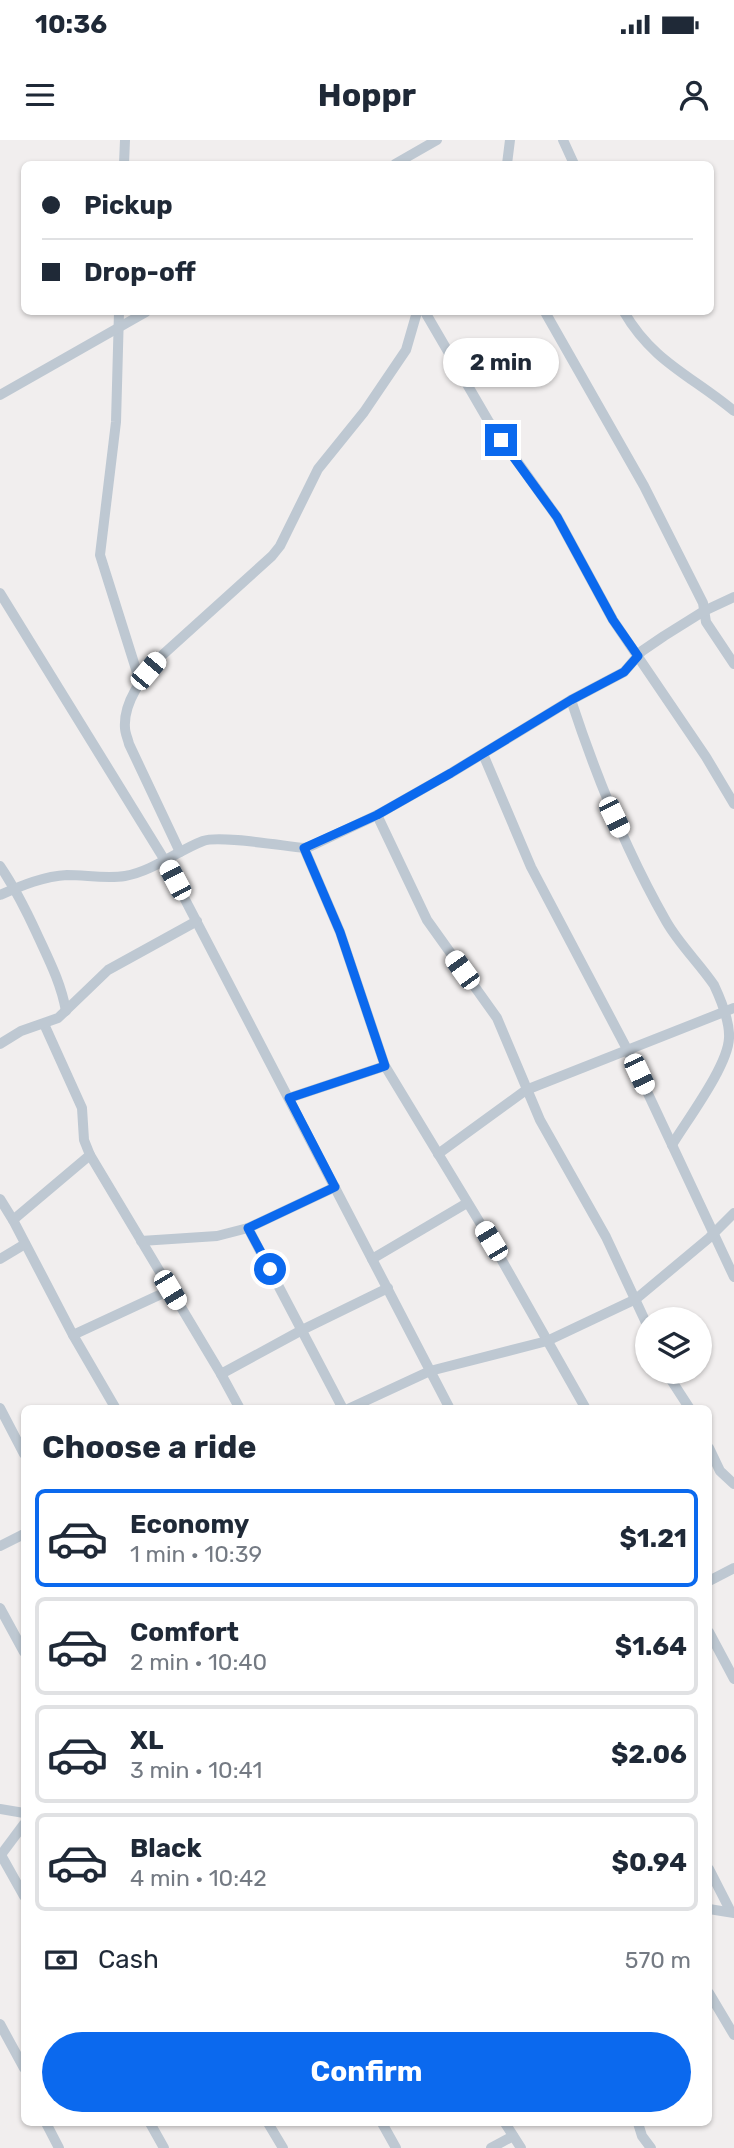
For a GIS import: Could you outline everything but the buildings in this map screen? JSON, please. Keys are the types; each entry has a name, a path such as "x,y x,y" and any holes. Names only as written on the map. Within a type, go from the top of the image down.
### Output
{"street":[{"path":"124,161 125,140"},
{"path":"400,161 437,140"},
{"path":"507,161 510,140"},
{"path":"563,140 573,161"},
{"path":"119,315 116,422 100,555 140,682"},
{"path":"0,395 141,315"},
{"path":"180,852 129,744 125,728 127,710 140,682 158,659 280,546 323,461 364,412 406,350 416,315"},
{"path":"427,315 489,422 557,517 613,620 706,757 734,804"},
{"path":"547,315 644,486 703,603 706,622 734,664"},
{"path":"626,315 653,351 734,411"},
{"path":"0,593 164,859 448,1405"},
{"path":"0,895 15,888 64,875 123,877 142,872 210,839 304,848 377,815 571,700 624,672 638,656 659,640 704,611 734,597"},
{"path":"571,700 602,790 666,921 729,1009 729,1035 722,1061 672,1145"},
{"path":"482,754 531,867 628,1051 734,1277"},
{"path":"377,815 427,920 497,1018 547,1134 606,1237 640,1307"},
{"path":"304,848 340,932 385,1066 584,1405"},
{"path":"0,866 15,888 59,981 66,1011"},
{"path":"0,1044 21,1031 54,1020 116,965 197,922"},
{"path":"438,1154 526,1090 729,1009"},
{"path":"44,1024 82,1108 84,1140 90,1155 238,1405"},
{"path":"289,1098 385,1066"},
{"path":"13,1220 90,1155"},
{"path":"141,1241 217,1236 248,1228 335,1187"},
{"path":"0,1199 114,1405"},
{"path":"372,1258 467,1203"},
{"path":"357,1405 430,1371 547,1341 636,1298 734,1213"},
{"path":"248,1228 340,1405"},
{"path":"0,1259 25,1244"},
{"path":"221,1374 388,1288"},
{"path":"73,1335 170,1290"},
{"path":"674,1384 687,1405"},
{"path":"0,1408 21,1448"},
{"path":"712,1454 720,1471 734,1484"},
{"path":"0,1546 21,1536"},
{"path":"712,1579 734,1568"},
{"path":"0,1608 21,1646"},
{"path":"712,1638 734,1679"},
{"path":"0,1809 21,1812"},
{"path":"21,1828 1,1856 21,1891"},
{"path":"712,1875 733,1912"},
{"path":"712,1909 733,1912"},
{"path":"712,1998 734,2035"},
{"path":"0,2024 21,2062"},
{"path":"48,2126 59,2148"},
{"path":"152,2126 164,2148"},
{"path":"270,2126 283,2148"},
{"path":"384,2126 396,2148"},
{"path":"507,2126 521,2148"},
{"path":"639,2126 642,2136 651,2148"},
{"path":"491,2148 513,2136"}],"route":[{"path":"270,1269 248,1228 335,1187 289,1098 385,1066 340,932 304,848 377,815 451,773 571,700 624,672 638,656 613,620 557,517 501,440"}]}
